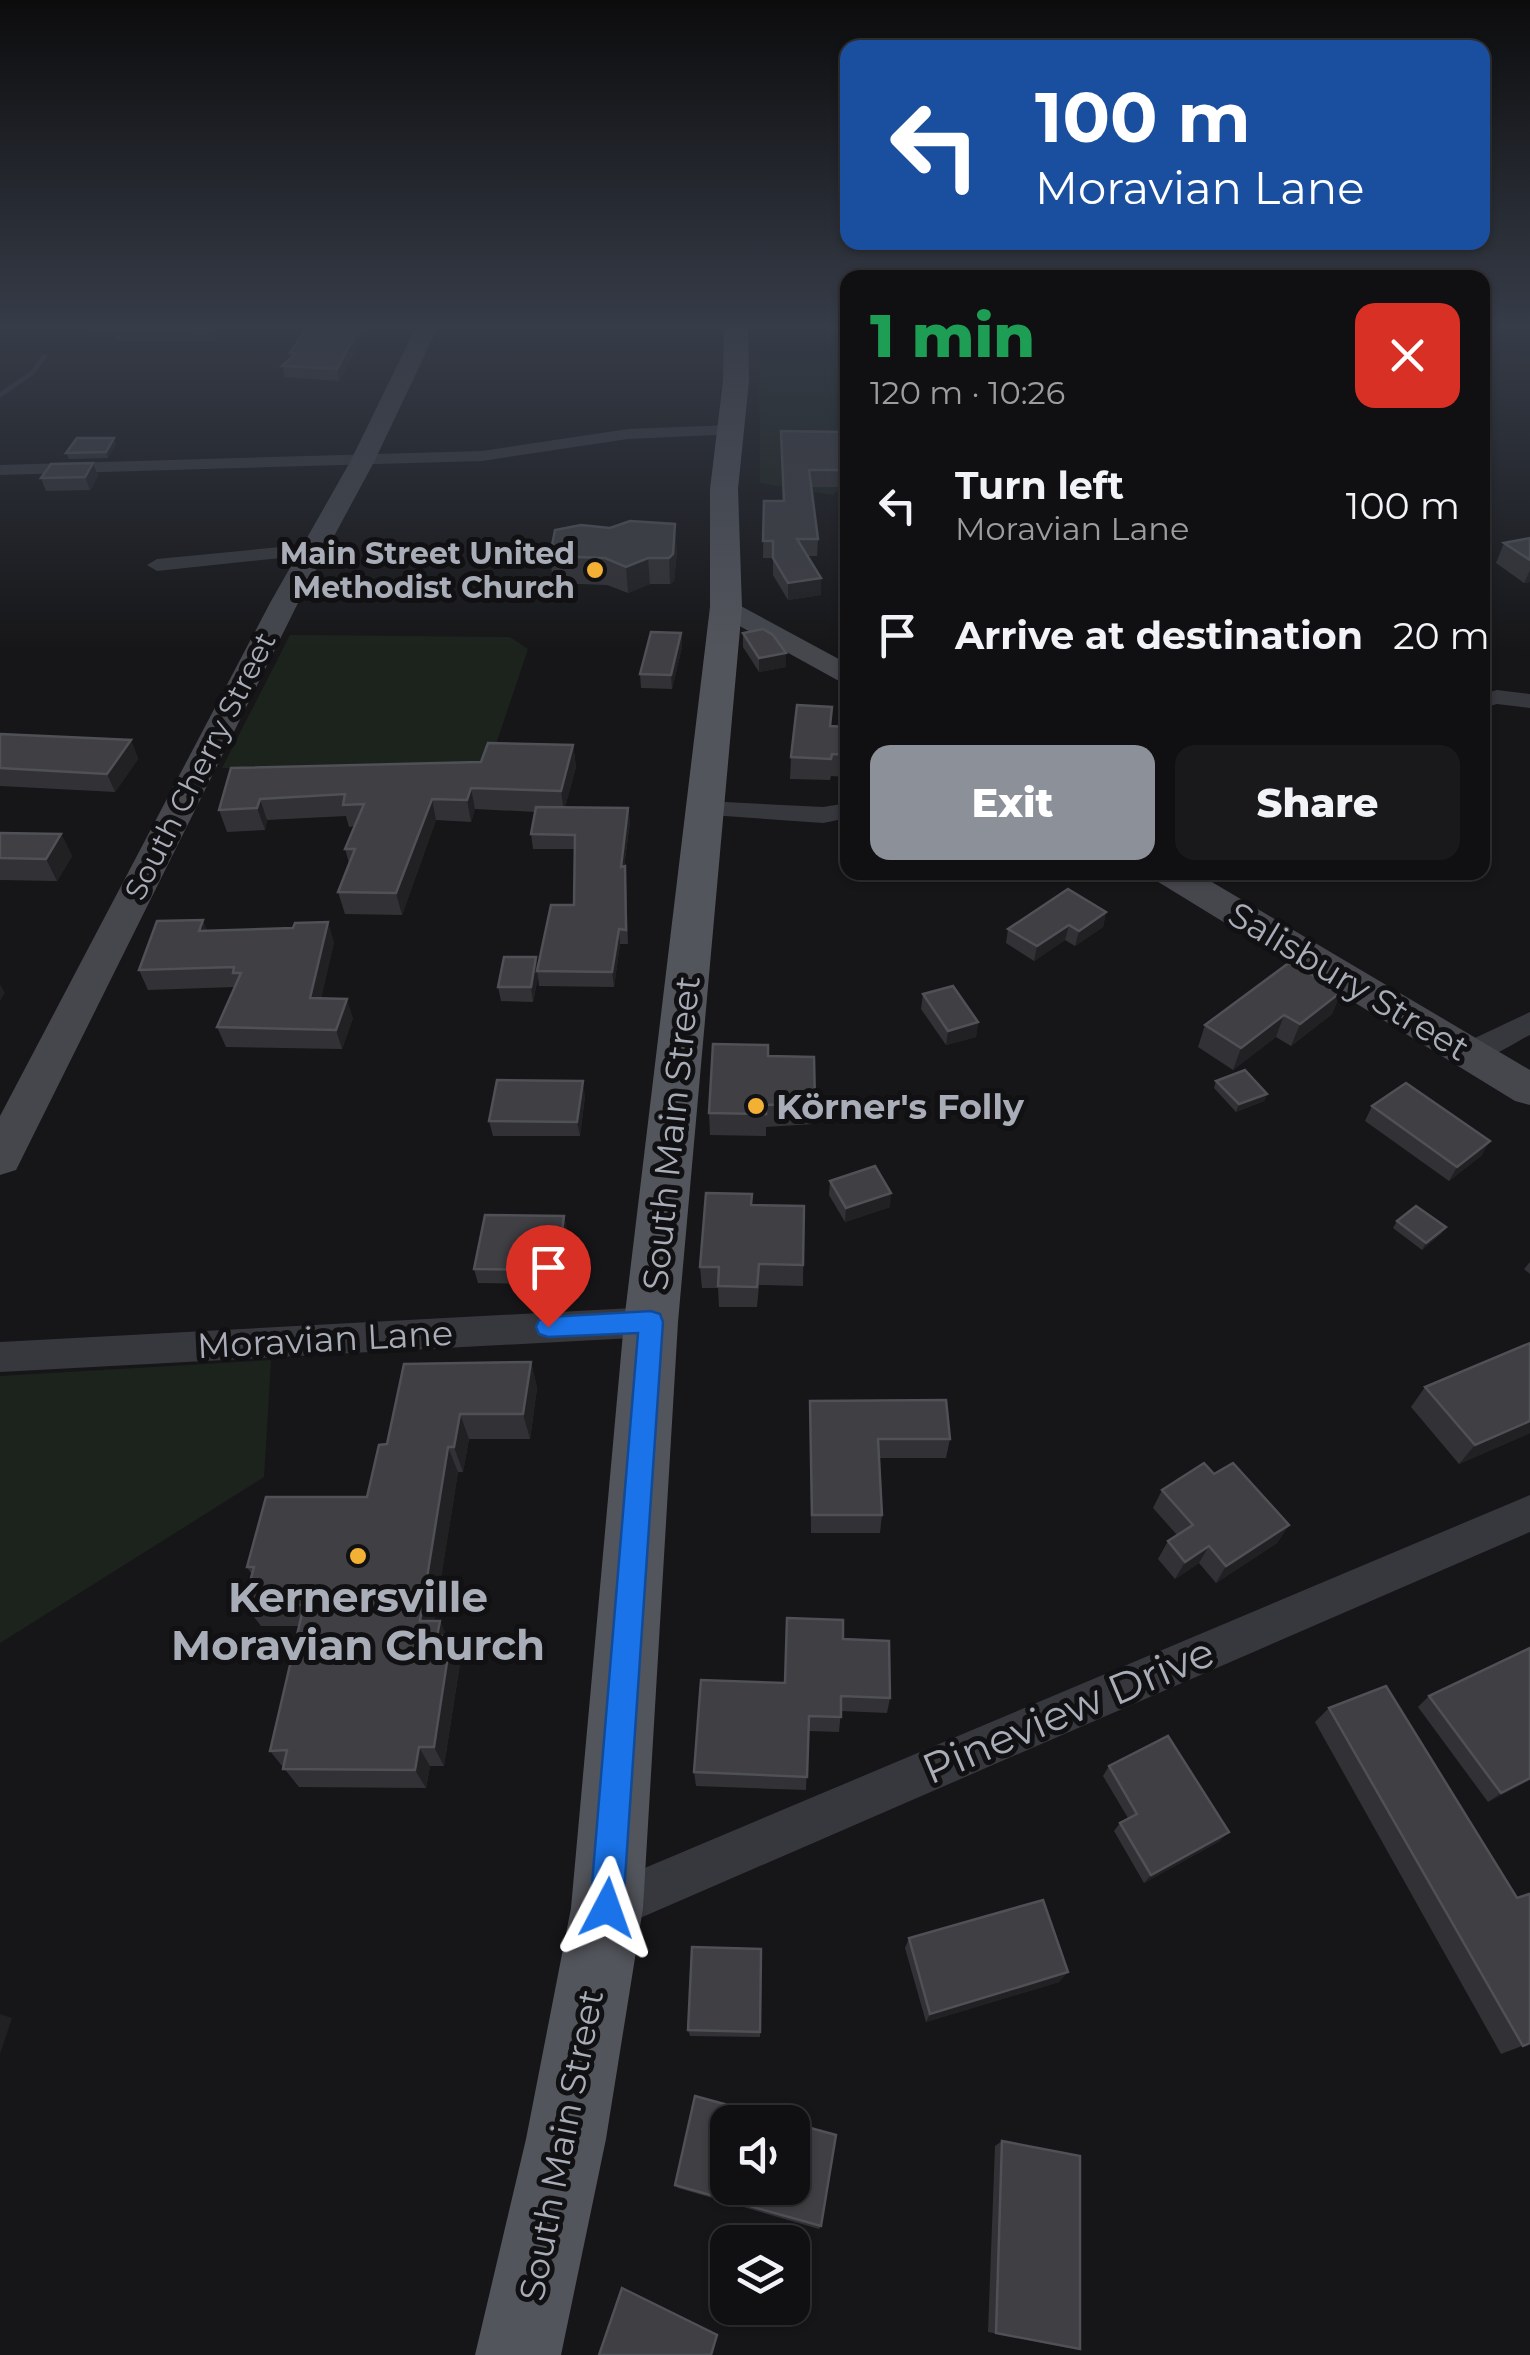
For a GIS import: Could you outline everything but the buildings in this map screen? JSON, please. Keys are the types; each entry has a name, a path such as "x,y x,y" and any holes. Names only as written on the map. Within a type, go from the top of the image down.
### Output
{"main road":[{"name":"South Cherry Street","path":"0,1158 376,433"},
{"name":"South Main Street","path":"518,2355 566,2139 607,1908 651,1322 726,607 724,489 732,433"},
{"path":"726,607 840,672"},
{"name":"Salisbury Street","path":"1181,880 1530,1090"}],"street":[{"path":"0,470 482,456 638,433"},
{"path":"157,565 312,550"},
{"path":"1490,699 1530,701"},
{"path":"704,809 822,815 840,812"},
{"path":"1469,1053 1530,1022"},
{"name":"Moravian Lane","path":"0,1357 651,1322"},
{"name":"Pineview Drive","path":"607,1908 1530,1513"}],"shaded area":[{"path":"760,433 840,433 840,488 833,495 760,483"},
{"path":"290,635 510,637 528,649 486,774 222,768"},
{"path":"271,1360 264,1477 0,1643 0,1376"}],"place":[{"name":"Main Street United Methodist Church","path":"595,570"},
{"name":"Körner's Folly","path":"756,1106"},
{"name":"Kernersville Moravian Church","path":"358,1556"}],"route":[{"path":"548,1327 651,1322 607,1908"}]}
